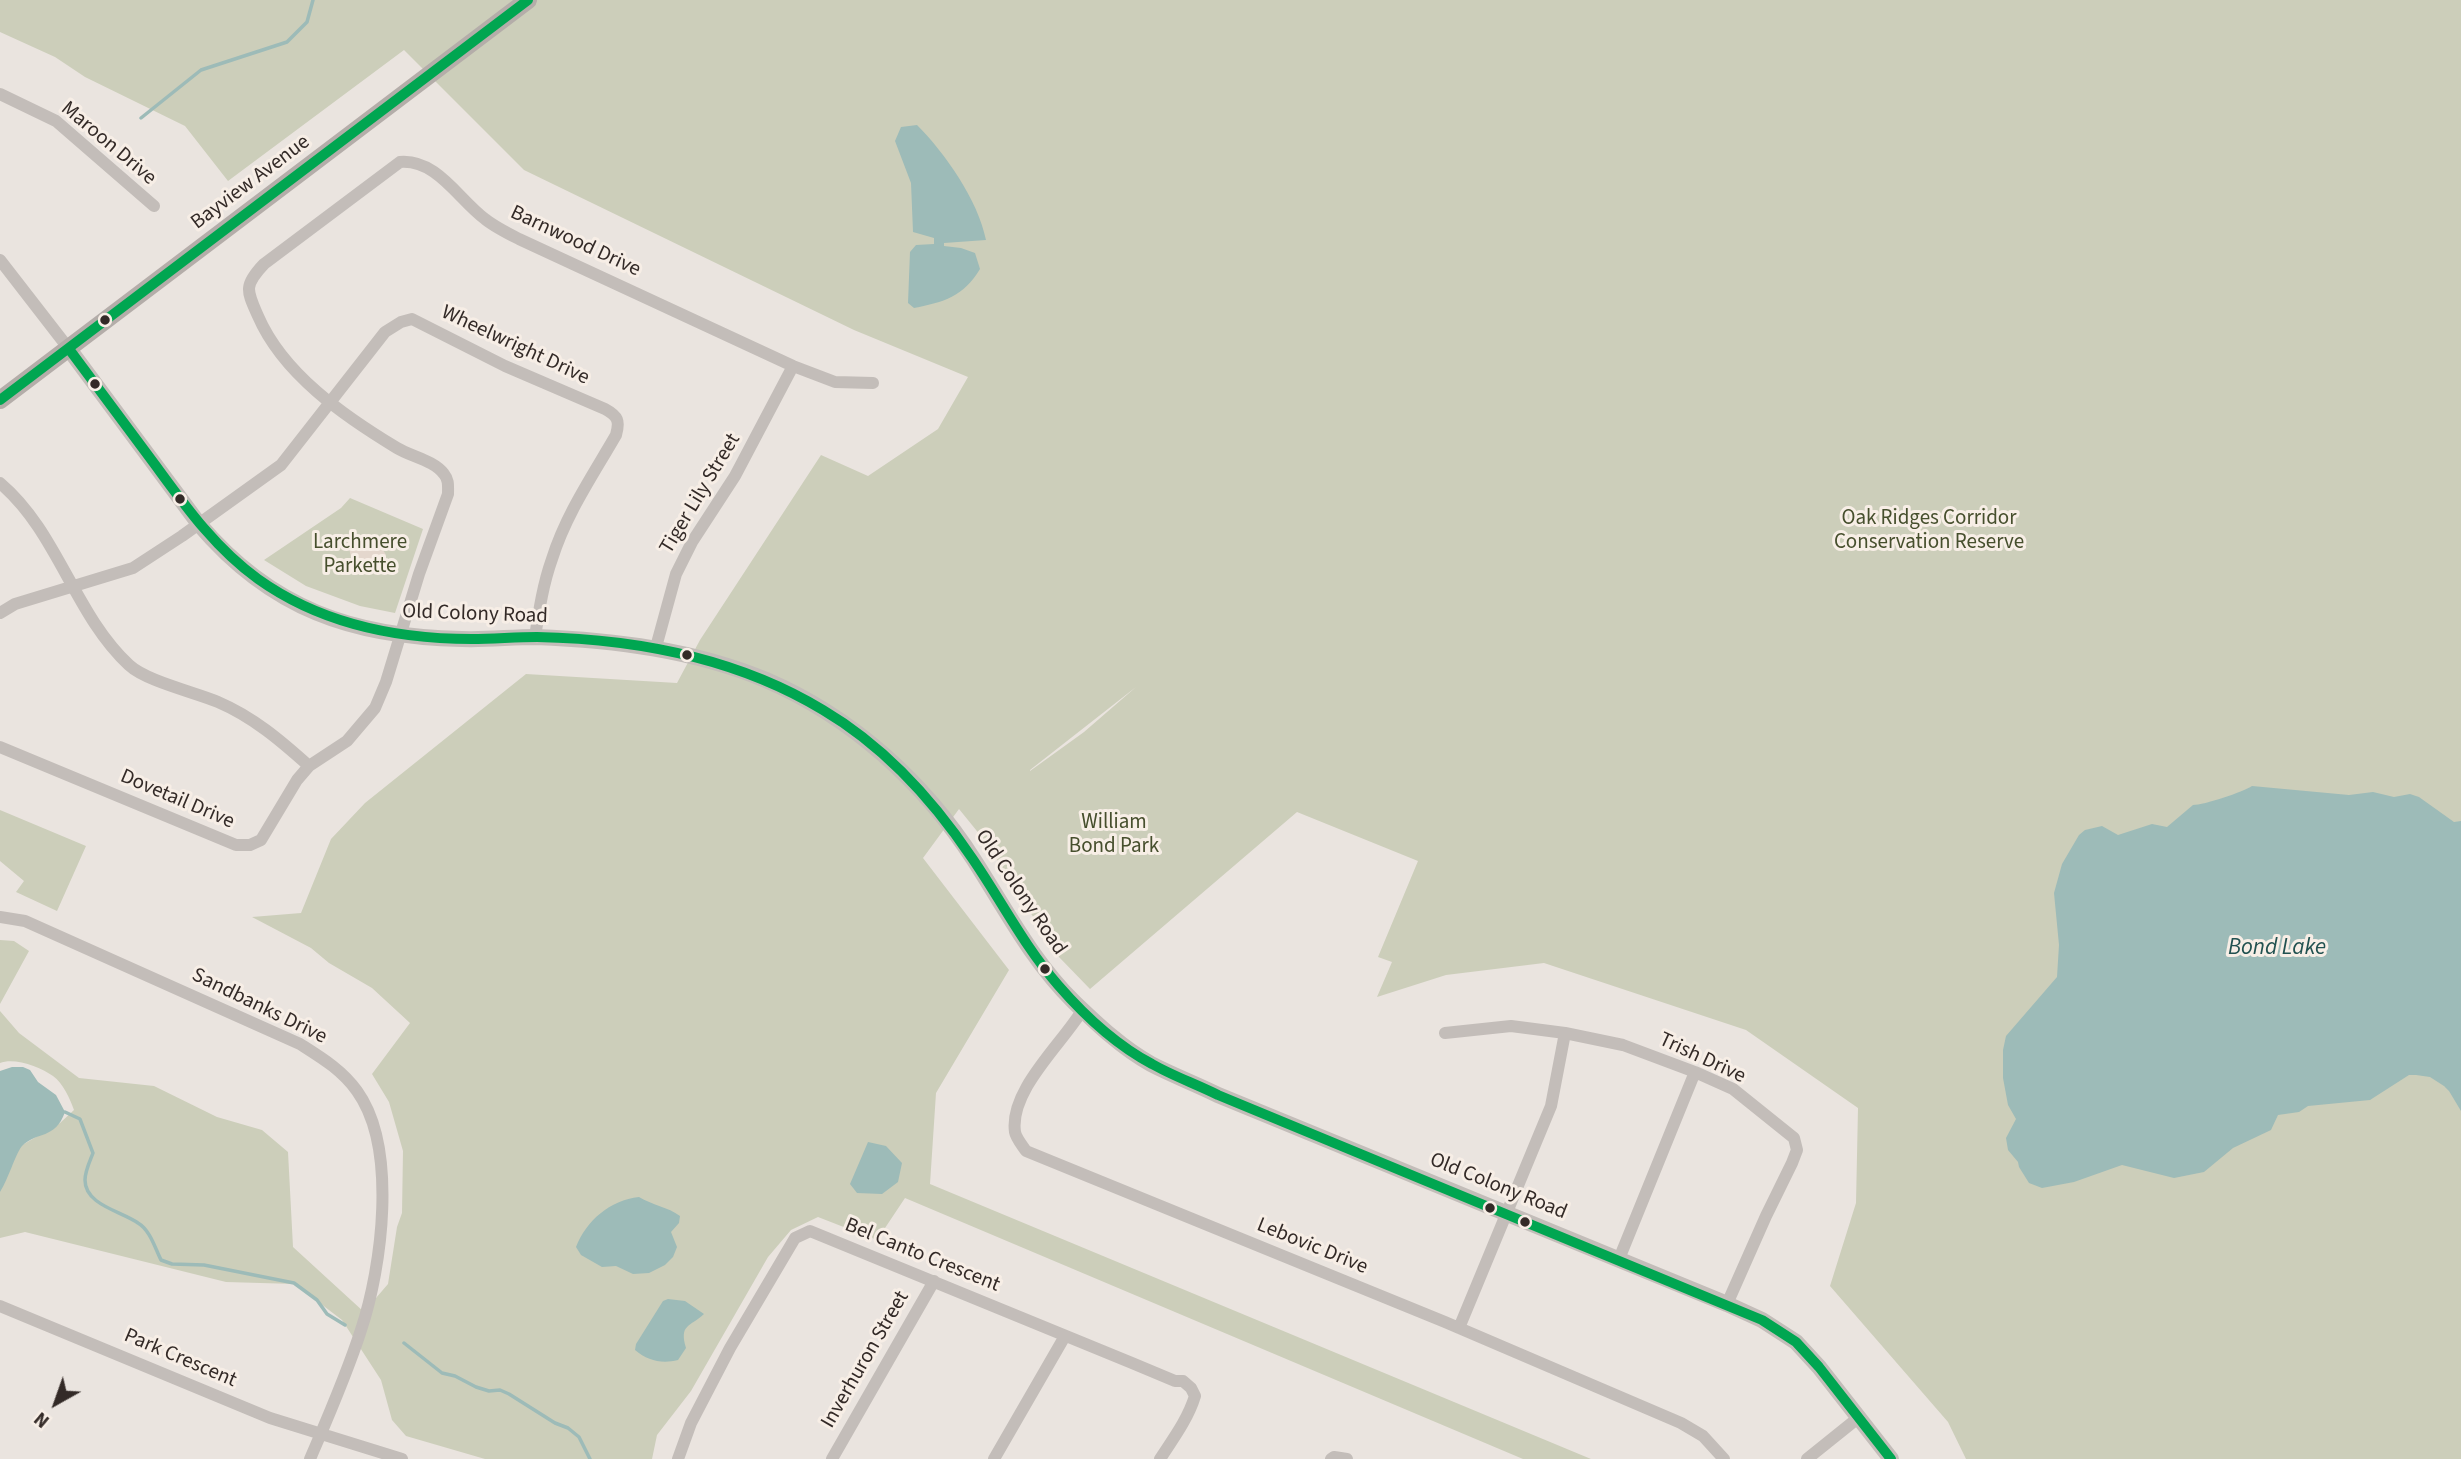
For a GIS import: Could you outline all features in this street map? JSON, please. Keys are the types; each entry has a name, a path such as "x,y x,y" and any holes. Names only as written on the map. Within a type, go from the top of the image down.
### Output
{"main road":[{"name":"Bayview Avenue","path":"0,400 528,0"}],"street":[{"name":"Maroon Drive","path":"0,94 55,121 154,206"},
{"name":"Barnwood Drive","path":"401,636 419,574 448,494 449,483 444,474 431,463 412,457 381,438 305,381 282,357 270,339 247,292 251,278 264,264 400,162 413,161 429,167 486,220 519,239 793,366 835,382 873,383"},
{"path":"0,260 69,349"},
{"name":"Wheelwright Drive","path":"0,613 15,604 133,568 199,524 281,465 385,332 401,321 412,319 505,366 615,415 619,423 616,435 572,511 552,557 541,597 535,637"},
{"name":"Old Colony Road","path":"69,349 199,524 221,550 274,592 311,611 351,626 401,636 462,639 535,637 656,647 764,679 828,712 870,742 935,808 971,856 1036,958 1117,1041 1149,1063 1218,1094 1762,1320 1796,1342 1891,1459"},
{"name":"Tiger Lily Street","path":"656,647 676,574 692,542 735,476 793,366"},
{"path":"0,483 23,505 94,622 116,653 132,669 218,702 251,718 309,766"},
{"name":"Dovetail Drive","path":"0,747 236,845 250,845 261,840 297,780 309,766 347,741 375,708 387,682 401,636"},
{"name":"Sandbanks Drive","path":"0,917 25,922 300,1044 337,1068 359,1093 377,1132 383,1174 377,1257 361,1329 321,1433"},
{"name":"Lebovic Drive","path":"1083,1009 1035,1074 1025,1092 1016,1115 1015,1135 1026,1151 1459,1328 1681,1423 1703,1436 1724,1459"},
{"name":"Trish Drive","path":"1445,1033 1511,1026 1565,1033 1623,1045 1733,1089 1794,1138 1797,1150 1727,1304"},
{"path":"1459,1328 1551,1106 1565,1033"},
{"path":"1619,1259 1695,1072"},
{"name":"Bel Canto Crescent","path":"678,1459 691,1423 775,1270 800,1234 816,1232 1175,1381 1183,1381 1195,1396 1191,1408 1160,1459"},
{"name":"Inverhuron Street","path":"832,1459 934,1281"},
{"name":"Park Crescent","path":"0,1306 270,1418 402,1459"},
{"path":"994,1459 1065,1336"},
{"path":"1807,1459 1858,1418"},
{"path":"310,1459 321,1433"},
{"path":"1331,1459 1346,1459"}],"green space":[{"name":"Oak Ridges Corridor Conservation Reserve","path":"0,0 2461,0 2461,1459 1966,1459 1948,1422 1830,1286 1856,1203 1858,1108 1746,1030 1544,963 1446,975 1377,997 1392,962 1378,957 1418,861 1297,812 1090,989 1058,956 985,841 959,809 923,858 1009,970 936,1093 930,1184 1591,1459 1523,1459 905,1198 877,1240 818,1217 791,1230 768,1257 691,1391 657,1435 652,1459 485,1459 406,1436 392,1420 381,1380 342,1320 295,1284 226,1282 25,1232 0,1238 0,1182 12,1151 60,1123 74,1110 63,1087 48,1073 20,1062 0,1063 0,1011 19,1033 79,1078 154,1086 217,1117 262,1130 288,1152 293,1247 364,1312 388,1284 397,1227 402,1213 403,1151 389,1102 372,1074 410,1023 372,988 329,963 311,948 252,917 301,913 331,839 365,803 526,674 677,683 700,640 821,455 868,476 938,429 968,377 854,330 524,170 404,50 228,181 185,126 85,77 55,57 0,32","holes":["1136,687 1084,732 1030,771"]},
{"name":"Larchmere Parkette","path":"350,498 423,529 395,613 360,606 306,586 264,560 341,508"},
{"path":"0,810 86,846 57,911 16,892 24,881 0,861"},
{"path":"0,940 14,941 29,951 0,1004"}],"shaded area":[{"path":"356,535 376,537 386,555 360,572 353,566 349,548"}],"water":[{"path":"917,125 938,149 968,193 986,240 944,243 944,246 975,253 980,269 967,286 952,297 914,308 908,303 910,252 916,245 934,244 934,238 913,232 911,183 895,141 901,127"},
{"name":"Bond Lake","path":"2252,786 2349,795 2373,792 2394,797 2410,794 2419,797 2454,822 2461,821 2461,1111 2444,1086 2430,1077 2409,1075 2370,1100 2308,1106 2299,1112 2278,1115 2271,1130 2233,1148 2204,1172 2174,1178 2122,1165 2074,1182 2042,1188 2029,1183 2008,1150 2006,1138 2016,1119 2008,1105 2003,1078 2003,1050 2006,1036 2057,977 2059,945 2054,893 2062,864 2079,835 2085,830 2102,826 2118,835 2152,824 2167,827 2193,805 2223,798"},
{"path":"12,1067 30,1070 38,1082 56,1095 65,1112 61,1121 51,1131 22,1146 0,1192 0,1071"},
{"path":"868,1142 886,1146 902,1163 898,1182 882,1194 857,1193 850,1184"},
{"path":"639,1197 680,1216 679,1223 671,1232 677,1247 673,1257 665,1265 649,1273 633,1274 616,1266 602,1267 581,1255 576,1247 580,1238 600,1213 618,1202"},
{"path":"663,1301 685,1301 704,1314 685,1330 686,1348 678,1360 666,1362 650,1359 635,1350 636,1344"}],"waterway":[{"path":"141,118 201,70 287,42 307,22 313,0"},
{"path":"65,1112 80,1119 93,1153 85,1180 91,1196 142,1226 161,1260 172,1264 204,1265 294,1283 317,1300 327,1314 345,1325"},
{"path":"404,1343 442,1373 489,1391 500,1390 568,1428 579,1437 590,1459"}],"transit line":[{"path":"0,400 528,0"},
{"path":"69,349 202,527 243,567 282,594 333,618 387,632 443,638 574,639 649,647 721,665 790,692 823,710 867,740 924,795 957,836 1046,970 1068,996 1113,1039 1160,1068 1218,1095 1762,1320 1796,1342 1891,1459"}],"park label":[{"name":"William Bond Park","path":"1114,835"}]}
